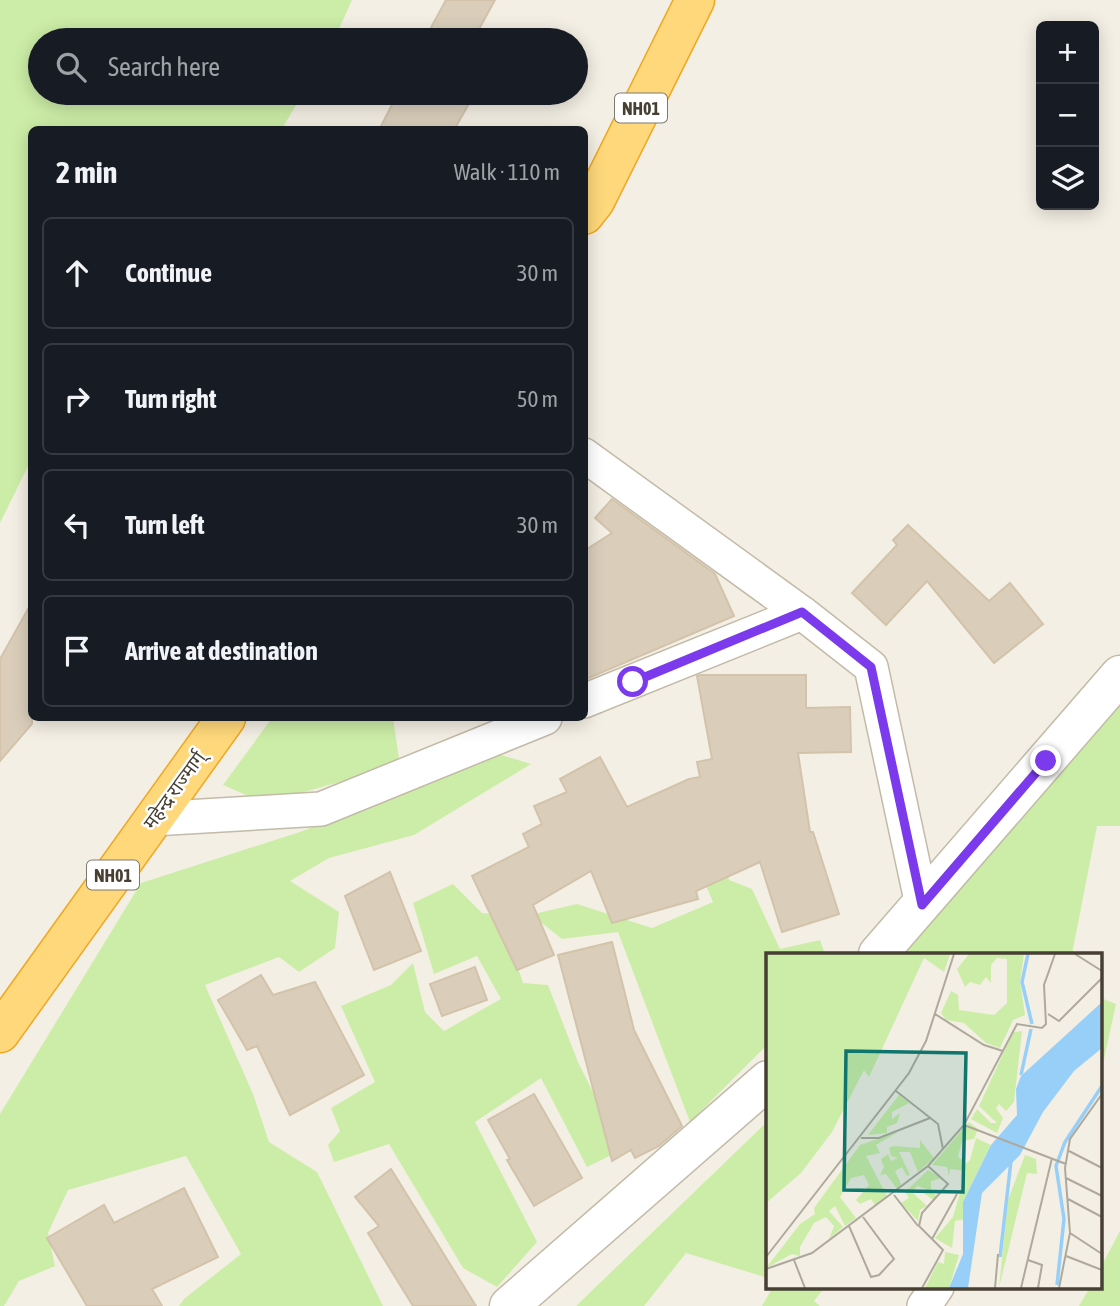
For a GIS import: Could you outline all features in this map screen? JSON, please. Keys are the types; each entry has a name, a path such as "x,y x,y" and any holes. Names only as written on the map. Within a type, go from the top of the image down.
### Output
{"highway":[{"name":"NH01","path":"588,210 595,201 695,0"},
{"name":"महेन्द्र राज्मार्ग्","path":"0,1033 224,721"}],"street":[{"path":"588,458 802,612 871,667 922,905"},
{"path":"588,699 802,612"},
{"path":"879,953 1119,678"},
{"path":"153,819 321,809 538,721"},
{"path":"509,1306 766,1082"},
{"path":"924,1306 936,1288"}],"green space":[{"path":"0,0 352,0 339,28 28,28 28,105 296,105 284,126 28,126 28,466 0,523"},
{"path":"1120,701 1120,826 1097,826 1072,953 902,953"},
{"path":"270,721 393,721 400,765 265,803 223,785"},
{"path":"501,755 531,764 414,835 329,858 290,881 339,912 335,948 299,972 279,957 205,985 253,1094 269,1142 317,1172 383,1306 179,1306 184,1299 241,1254 186,1156 68,1190 48,1233 55,1266 19,1281 4,1306 0,1306 0,1114 141,883 300,832"},
{"path":"724,844 729,880 752,889 780,949 820,940 825,953 766,953 766,1046 690,1122 618,932 562,939 542,923 510,943 523,983 548,985 578,1062 622,1150 587,1167 541,1078 475,1122 537,1242 497,1287 463,1268 389,1144 334,1162 328,1145 340,1131 331,1108 375,1082 341,1006 391,985 413,963 425,1012 444,1031 501,999 477,956 434,974 413,903 453,884 482,913 521,917 577,904 652,928 713,902 704,881"},
{"path":"1102,998 1116,1004 1102,1068"},
{"path":"766,1123 766,1277 686,1253 644,1306 576,1306"},
{"path":"1120,1231 1120,1306 1079,1306 1089,1288 1102,1288 1102,1265"},
{"path":"772,1288 824,1288 814,1301 820,1306 762,1306"}],"building":[{"path":"446,0 495,0 480,28 431,28"},
{"path":"392,105 468,105 456,126 381,126"},
{"path":"612,499 715,574 734,616 588,678 588,548 612,533 595,518"},
{"path":"908,525 989,601 1010,583 1043,624 994,663 927,581 886,625 852,593 897,545 893,540"},
{"path":"28,609 28,721 32,721 32,724 0,761 0,659"},
{"path":"806,675 806,708 850,707 851,752 798,753 810,832 813,832 839,914 782,932 760,862 696,891 698,899 612,923 591,871 533,905 554,955 517,970 472,876 529,847 523,834 542,824 534,806 567,792 560,779 600,757 627,807 689,779 700,777 697,762 712,759 697,676"},
{"path":"390,872 421,951 374,970 345,896"},
{"path":"612,942 634,1030 682,1126 659,1146 635,1158 631,1150 612,1161 558,955"},
{"path":"475,967 487,1000 442,1016 430,984"},
{"path":"261,975 273,995 315,982 364,1075 290,1115 257,1046 247,1050 218,1000"},
{"path":"534,1094 582,1178 534,1206 507,1160 510,1159 488,1120"},
{"path":"391,1169 476,1306 413,1306 368,1233 379,1226 355,1197"},
{"path":"184,1188 218,1257 152,1289 162,1306 87,1306 47,1238 104,1205 114,1223"}],"route":[{"path":"633,682 802,612 871,667 922,905 1046,761"}]}
